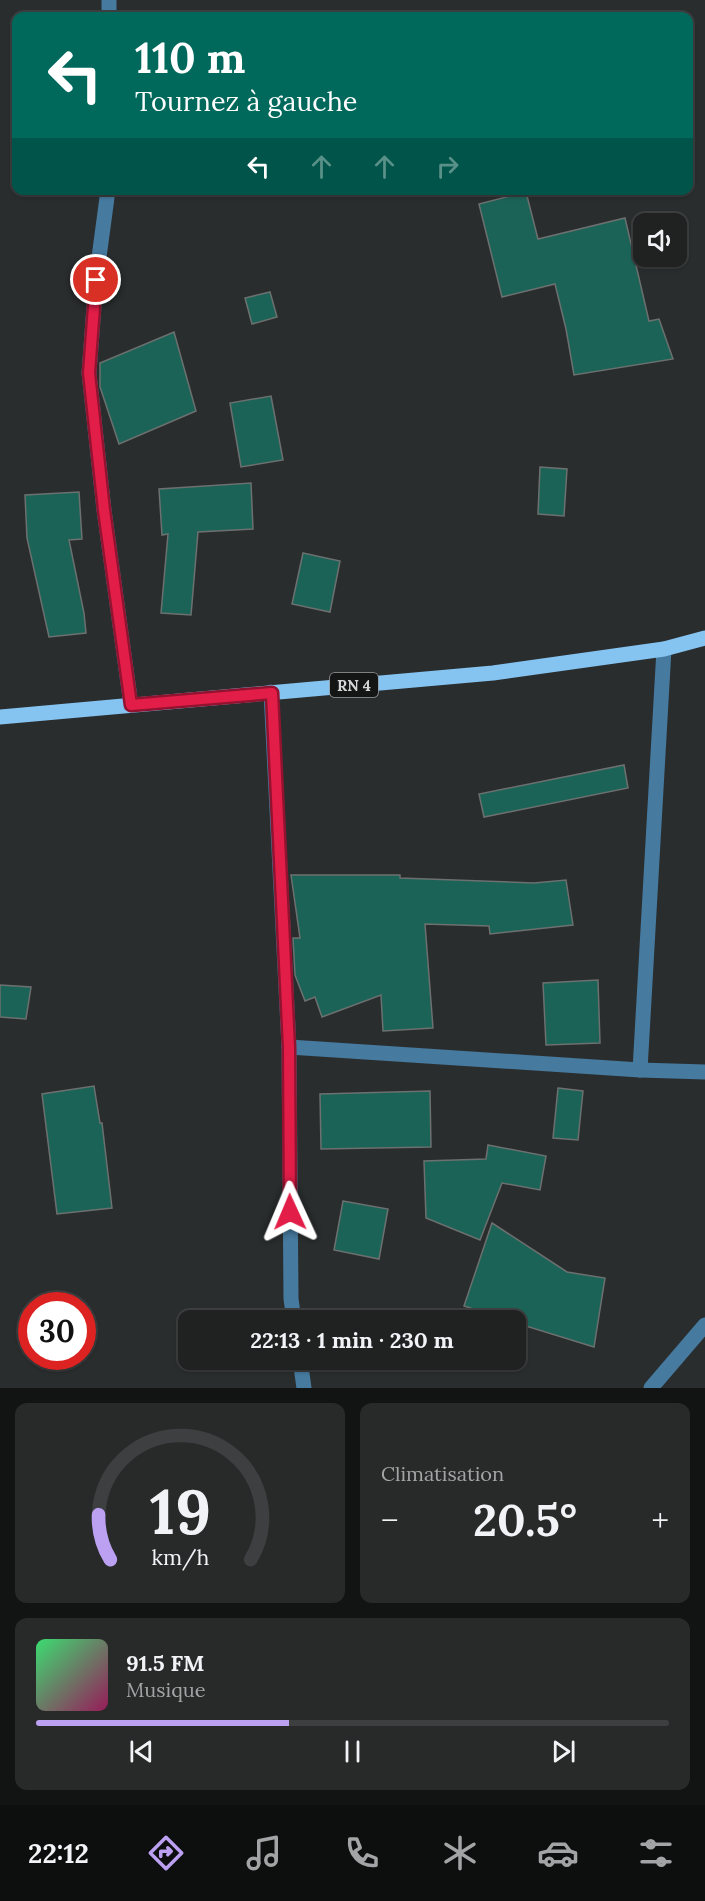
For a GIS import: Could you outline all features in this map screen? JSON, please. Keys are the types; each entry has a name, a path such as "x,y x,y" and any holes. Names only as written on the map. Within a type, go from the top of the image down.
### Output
{"main road":[{"name":"RN 4","path":"0,717 493,673 664,649 705,638"}],"street":[{"path":"107,195 96,280 89,373 104,510 131,705"},
{"path":"640,1070 664,649"},
{"path":"272,693 289,1047 293,1310"},
{"path":"289,1047 640,1070 705,1072"},
{"path":"651,1388 705,1325"},
{"path":"302,1370 304,1388"}],"building":[{"path":"514,195 527,195 538,239 625,218 633,252 633,267 636,267 649,321 659,319 673,359 574,375 555,284 502,297 479,204"},
{"path":"270,292 277,317 252,324 245,298"},
{"path":"174,332 196,411 119,444 100,387 100,363"},
{"path":"271,396 283,460 241,467 230,403"},
{"path":"540,467 567,469 564,516 538,514"},
{"path":"251,483 253,529 198,532 191,615 161,613 168,534 162,535 159,489"},
{"path":"79,492 82,539 69,540 86,633 49,637 27,538 25,495"},
{"path":"303,553 340,561 330,612 292,604"},
{"path":"624,765 628,788 484,817 479,794"},
{"path":"291,875 400,875 400,878 534,883 566,880 573,925 490,934 489,926 425,924 433,1028 383,1031 381,995 322,1017 315,997 305,1001 295,975 293,938 300,938"},
{"path":"598,980 600,1043 546,1045 543,983"},
{"path":"0,985 31,987 26,1019 0,1017"},
{"path":"94,1086 100,1123 102,1123 112,1208 57,1214 42,1094"},
{"path":"558,1088 583,1091 578,1140 553,1138"},
{"path":"430,1091 431,1147 321,1149 320,1094"},
{"path":"488,1145 546,1156 540,1190 502,1183 480,1240 426,1218 424,1161 486,1159"},
{"path":"343,1201 388,1209 379,1259 334,1250"},
{"path":"492,1223 567,1272 605,1278 594,1347 526,1326 526,1310 477,1310 464,1306"}],"route":[{"path":"96,280 89,373 104,510 131,705 272,693 289,1047 290,1212"}]}
